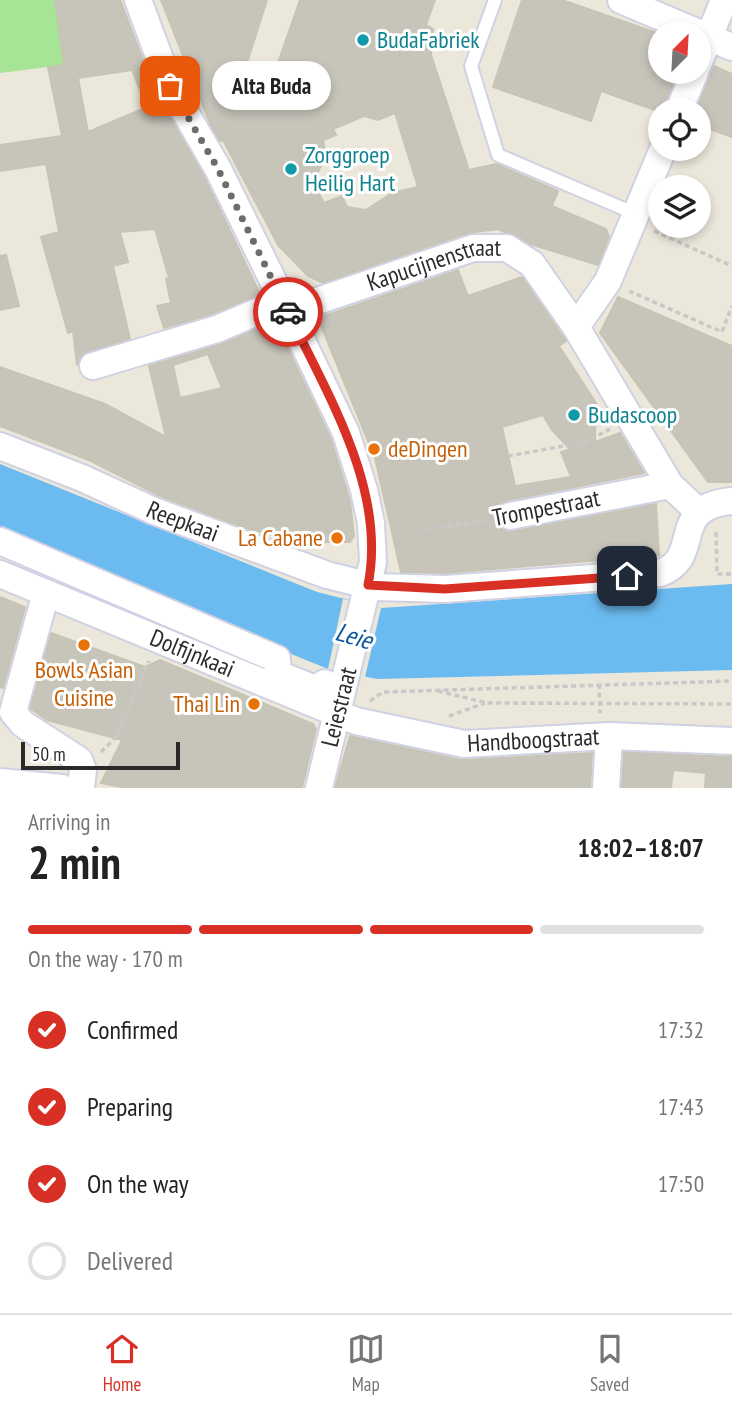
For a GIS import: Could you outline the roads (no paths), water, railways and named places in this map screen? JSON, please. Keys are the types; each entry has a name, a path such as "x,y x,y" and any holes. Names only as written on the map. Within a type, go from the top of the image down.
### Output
{"street":[{"name":"Leiestraat","path":"138,0 170,86 218,169 285,306 346,433 365,490 373,562 366,595 336,678 347,717 319,788"},
{"path":"621,0 721,41 724,0"},
{"path":"576,327 608,281 658,161"},
{"name":"Kapucijnenstraat","path":"93,366 217,330 472,248 507,248 532,264 576,327 628,420 670,485 707,517"},
{"name":"Reepkaai","path":"0,446 154,511 327,575 366,595 653,574 667,570 677,562 684,551 690,523 707,517"},
{"name":"Trompestraat","path":"510,516 670,485"},
{"path":"707,517 707,506 732,501"},
{"path":"0,541 277,659 278,674 315,689 336,678"},
{"name":"Dolfijnkaai","path":"0,574 347,717"},
{"path":"46,593 10,683 13,707 15,717 79,760 83,770 80,788"},
{"name":"Handboogstraat","path":"347,717 464,744 607,725 732,741"},
{"path":"606,788 607,725"},
{"path":"0,782 62,788"}],"lane":[{"path":"495,0 471,66 498,155 635,218"}],"water":[{"name":"Leie","path":"0,464 317,592 381,608 732,584 732,670 377,679 328,669 0,535"}],"place":[{"name":"BudaFabriek","path":"363,40"},
{"name":"Alta Buda","path":"170,86"},
{"name":"Zorggroep Heilig Hart","path":"291,169"},
{"name":"Budascoop","path":"574,415"},
{"name":"deDingen","path":"374,449"},
{"name":"La Cabane","path":"337,538"},
{"name":"Bowls Asian Cuisine","path":"84,645"},
{"name":"Thai Lin","path":"254,704"}]}
